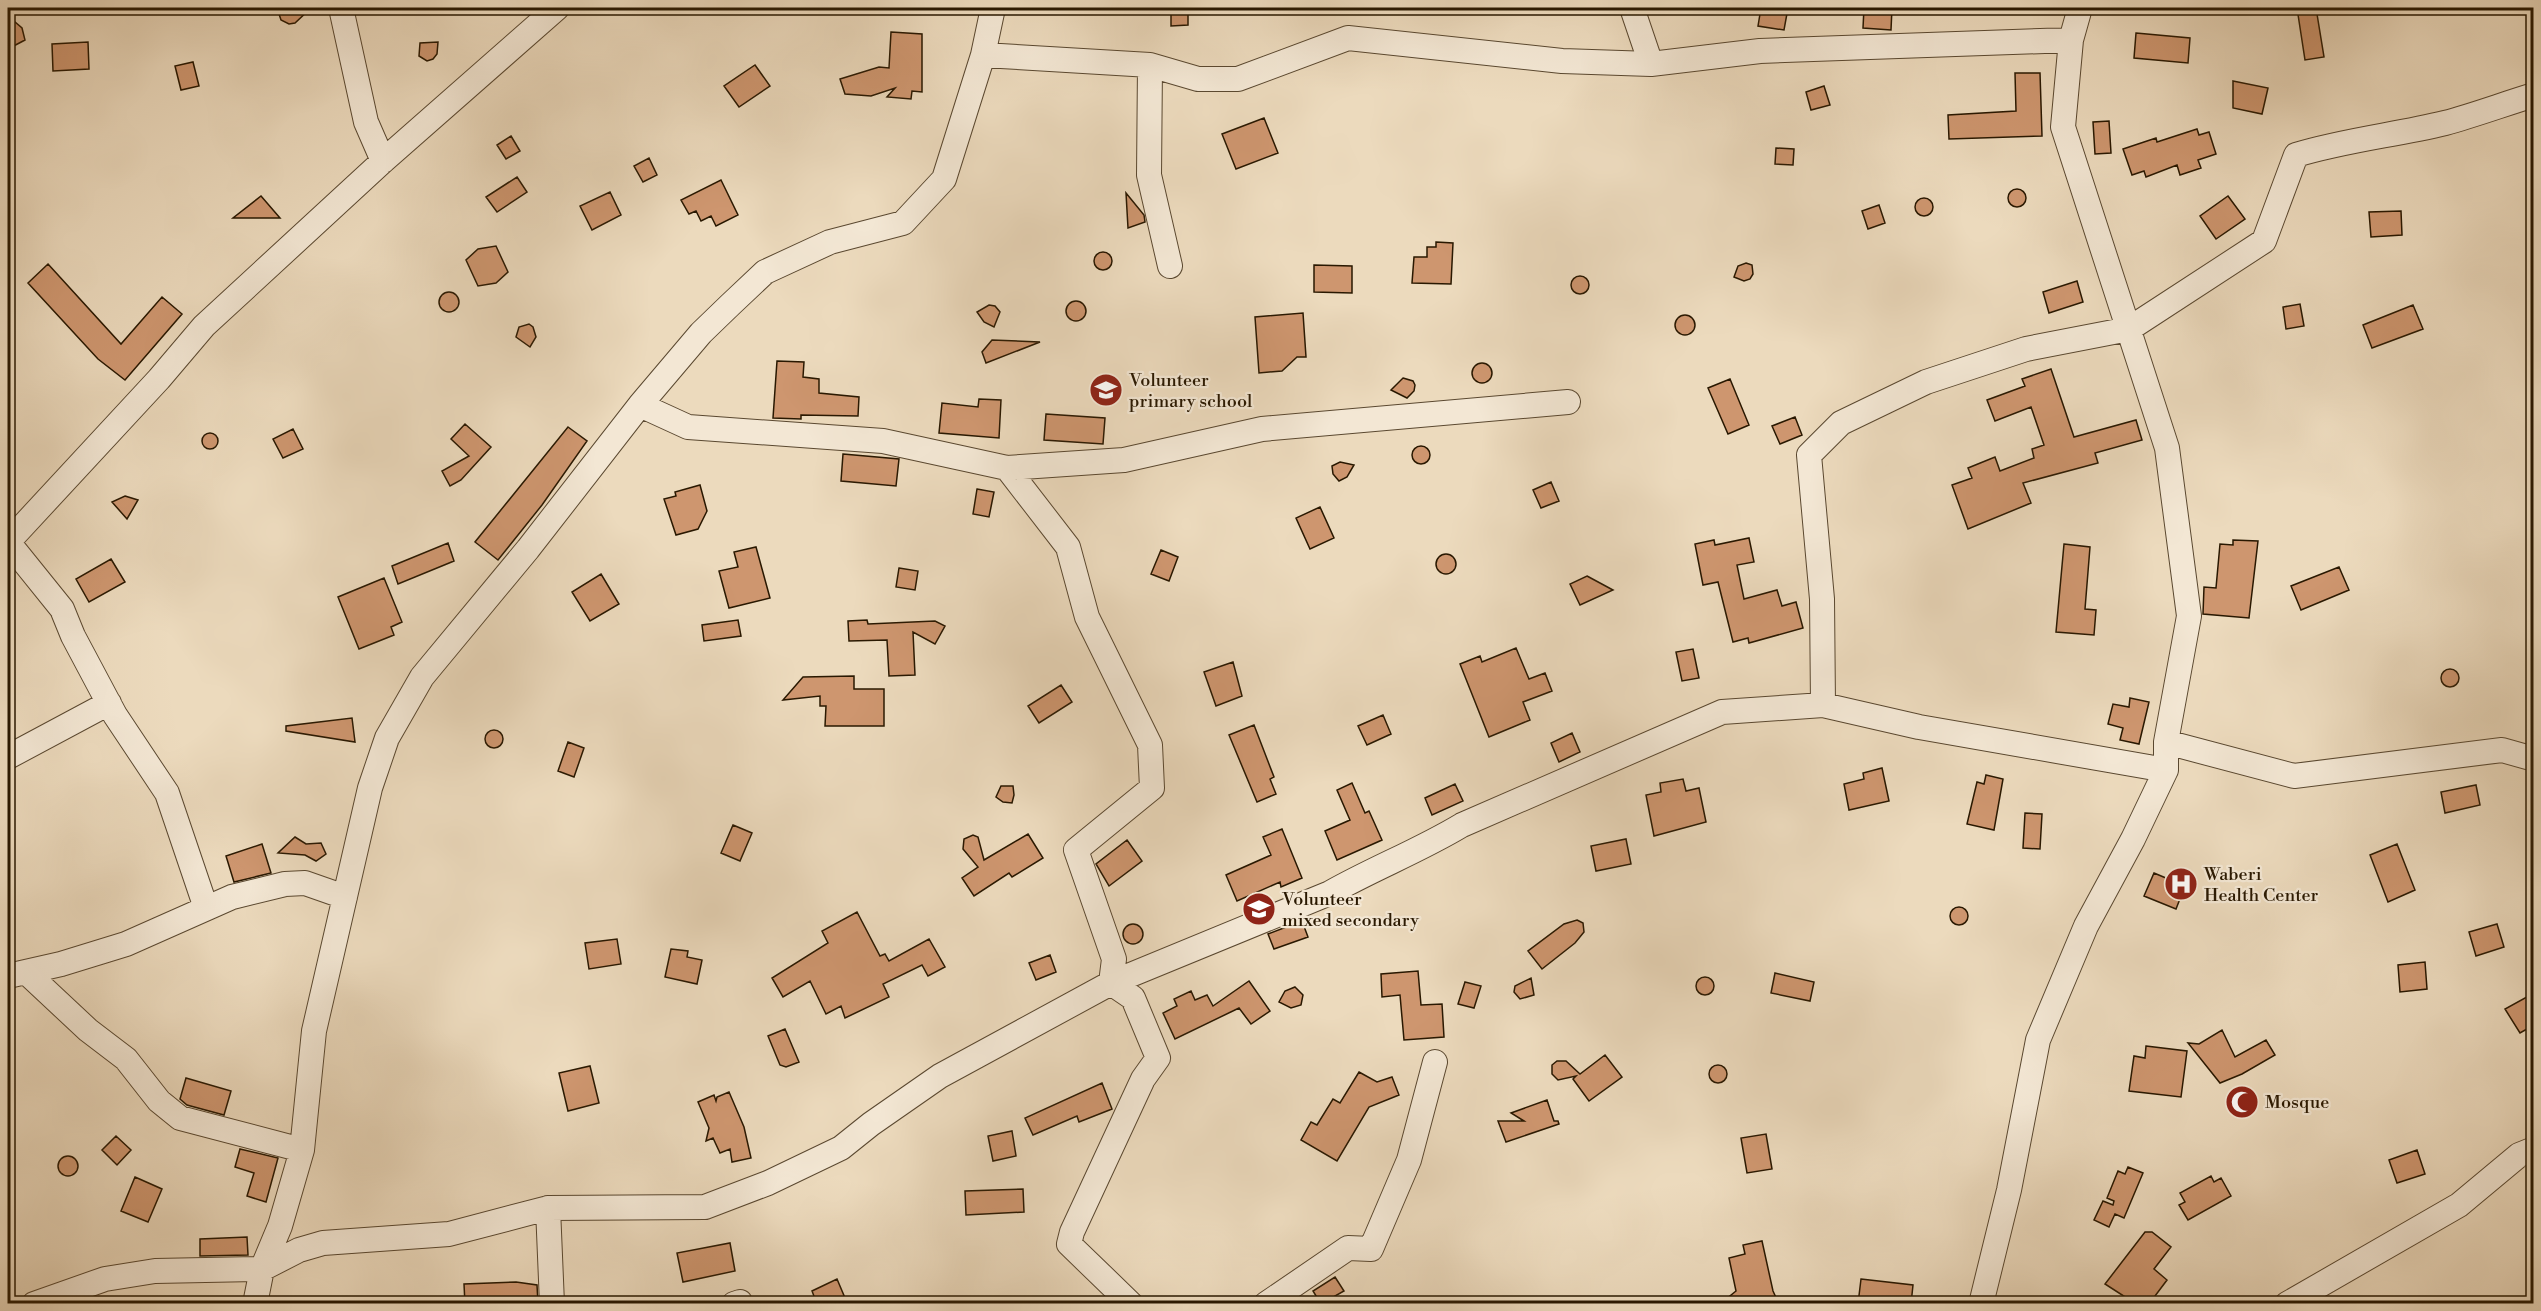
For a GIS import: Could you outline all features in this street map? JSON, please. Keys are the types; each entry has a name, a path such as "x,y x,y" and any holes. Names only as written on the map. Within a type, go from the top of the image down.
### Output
{"street":[{"path":"341,8 366,122 383,161"},
{"path":"206,908 167,793 109,704 62,609 8,542 159,379 204,326 383,161 557,8"},
{"path":"255,1304 262,1269 280,1226 302,1150 314,1031 370,788 384,748 422,677 528,549 640,405 701,333 765,272 830,242 903,223 944,179 984,55 993,8"},
{"path":"1632,8 1651,64"},
{"path":"1982,1304 2009,1190 2038,1040 2086,926 2133,839 2166,770 2166,742 2189,616 2167,448 2063,127 2071,40 2080,8"},
{"path":"984,55 1150,65 1198,79 1238,79 1348,38 1562,61 1651,64 1760,51 2071,40"},
{"path":"1150,65 1149,175 1170,266"},
{"path":"1823,705 1822,599 1809,455 1841,423 1926,382 2026,349 2129,329 2264,241 2296,155 2332,144 2378,138 2448,122 2534,95"},
{"path":"640,405 688,427 883,441 1007,468 1124,460 1262,429 1568,402"},
{"path":"1007,468 1068,547 1087,617 1150,745 1152,788 1076,850 1114,959 1111,983"},
{"path":"8,757 109,704"},
{"path":"34,1304 105,1279 155,1271 262,1269 300,1250 323,1242 449,1234 548,1208 635,1210 705,1207 768,1183 841,1148 940,1076 1111,983 1330,893 1359,877 1424,849 1462,825 1722,712 1823,705 1919,727 2166,770"},
{"path":"2166,742 2294,776 2502,750 2534,759"},
{"path":"17,974 126,944 232,897 285,884 306,883 345,897"},
{"path":"17,974 126,1059 159,1101 180,1118 302,1150"},
{"path":"1111,983 1133,998 1158,1058 1143,1079 1072,1232 1069,1244 1131,1304"},
{"path":"1266,1304 1348,1248 1371,1248 1409,1160 1435,1062"},
{"path":"2287,1304 2459,1205 2518,1155 2534,1149"},
{"path":"548,1208 552,1304"}],"building":[{"path":"277,8 311,8 295,23 289,24 281,20"},
{"path":"1188,8 1188,25 1171,26 1171,9"},
{"path":"1761,8 1788,8 1784,30 1758,26"},
{"path":"1864,8 1892,8 1891,30 1863,28"},
{"path":"2297,8 2316,8 2324,57 2305,60"},
{"path":"8,16 22,28 25,40 8,49"},
{"path":"891,32 922,34 922,92 912,91 911,99 887,97 895,88 871,96 845,94 840,79 879,67 889,68"},
{"path":"2136,33 2190,38 2188,63 2134,58"},
{"path":"88,42 89,69 53,71 52,44"},
{"path":"438,42 437,54 433,59 427,61 419,56 420,43"},
{"path":"193,62 199,86 181,90 175,66"},
{"path":"755,65 770,86 739,107 724,86"},
{"path":"2015,73 2040,73 2042,136 1949,139 1948,115 2016,111"},
{"path":"2233,81 2268,88 2262,114 2233,108"},
{"path":"1824,86 1830,105 1811,110 1806,92"},
{"path":"1264,118 1278,153 1236,169 1222,134"},
{"path":"2109,121 2111,153 2095,154 2093,122"},
{"path":"2197,129 2199,135 2209,132 2216,154 2198,160 2201,168 2180,175 2177,165 2146,177 2144,171 2132,175 2123,149 2156,138 2157,142"},
{"path":"511,136 520,151 506,159 497,145"},
{"path":"1776,148 1794,149 1793,165 1775,164"},
{"path":"649,158 657,175 643,182 634,166"},
{"path":"517,177 527,192 497,212 486,197"},
{"path":"721,180 738,215 716,226 711,216 701,221 696,211 689,214 681,200"},
{"path":"2017,189 2025,194 2026,198 2021,206 2017,207 2009,202 2008,198 2013,190"},
{"path":"610,192 621,215 592,230 580,206"},
{"path":"1126,193 1144,215 1145,222 1128,228"},
{"path":"261,196 280,218 233,218"},
{"path":"2228,196 2245,219 2216,239 2200,216"},
{"path":"1924,198 1930,201 1933,207 1930,213 1924,216 1918,213 1915,207 1918,201"},
{"path":"1879,205 1885,223 1868,229 1862,211"},
{"path":"2401,211 2402,235 2371,237 2369,212"},
{"path":"1436,242 1453,243 1451,284 1412,283 1414,257 1427,257 1427,247 1436,247"},
{"path":"496,246 508,272 496,283 478,286 466,260 478,249"},
{"path":"1103,252 1109,255 1112,261 1109,267 1103,270 1097,267 1094,261 1097,255"},
{"path":"1746,263 1752,265 1753,274 1750,279 1744,281 1734,277 1738,266"},
{"path":"48,264 121,344 162,297 182,314 125,380 98,359 28,283"},
{"path":"1314,265 1352,266 1352,293 1314,292"},
{"path":"1580,276 1588,281 1589,285 1584,293 1580,294 1572,289 1571,285 1576,277"},
{"path":"2077,281 2083,302 2049,313 2043,292"},
{"path":"449,292 456,295 459,302 456,309 449,312 442,309 439,302 442,295"},
{"path":"1076,301 1083,304 1086,311 1083,318 1076,321 1069,318 1066,311 1069,304"},
{"path":"2300,304 2304,326 2286,329 2283,307"},
{"path":"989,305 995,306 1000,312 994,327 984,322 977,312"},
{"path":"2413,305 2423,329 2372,348 2363,325"},
{"path":"1303,313 1306,357 1297,357 1282,371 1259,373 1255,317"},
{"path":"1681,315 1689,315 1695,321 1695,329 1689,335 1681,335 1675,329 1675,321"},
{"path":"529,324 533,327 536,337 530,347 516,337 519,327"},
{"path":"992,340 1040,342 986,363 982,352"},
{"path":"777,361 804,362 803,377 819,379 819,393 859,397 858,416 801,415 801,419 773,418"},
{"path":"1482,363 1489,366 1492,373 1489,380 1482,383 1475,380 1472,373 1475,366"},
{"path":"2051,369 2074,437 2136,420 2142,440 2095,453 2098,463 2023,483 2031,503 1968,529 1952,485 1972,478 1968,468 1995,457 2000,471 2034,458 2032,449 2044,445 2031,407 1995,421 1987,400 2025,386 2022,379"},
{"path":"1403,378 1413,381 1415,385 1414,391 1407,398 1391,390"},
{"path":"1730,379 1749,425 1728,434 1708,388"},
{"path":"979,399 1001,400 999,438 939,433 942,403 978,407"},
{"path":"1046,414 1105,418 1103,444 1044,440"},
{"path":"1795,417 1802,435 1780,444 1772,426"},
{"path":"465,424 491,447 461,480 450,486 442,471 469,456 451,439"},
{"path":"568,427 587,441 542,505 498,560 475,542"},
{"path":"293,429 303,449 283,458 273,439"},
{"path":"207,433 213,433 218,441 216,447 207,449 202,444 202,438"},
{"path":"1421,446 1427,449 1430,455 1427,461 1421,464 1415,461 1412,455 1415,449"},
{"path":"843,454 899,459 896,486 841,481"},
{"path":"1340,462 1354,465 1347,477 1339,481 1333,474 1332,466"},
{"path":"1551,482 1559,501 1541,508 1533,490"},
{"path":"700,485 707,511 698,529 676,535 664,499 676,496 675,492"},
{"path":"977,489 994,492 989,517 973,514"},
{"path":"125,496 138,500 127,519 112,502"},
{"path":"1320,507 1334,538 1310,549 1296,518"},
{"path":"1749,538 1754,562 1737,565 1744,599 1777,590 1782,606 1796,602 1803,628 1749,643 1748,638 1733,642 1718,582 1703,585 1695,544 1714,540 1715,545"},
{"path":"2233,540 2258,541 2249,618 2203,614 2204,587 2216,588 2220,544 2233,545"},
{"path":"448,543 454,561 398,584 392,566"},
{"path":"2064,544 2090,547 2085,609 2096,610 2094,635 2056,632"},
{"path":"756,547 770,598 729,608 719,571 738,567 734,552"},
{"path":"1161,550 1178,557 1169,581 1151,574"},
{"path":"1446,554 1453,557 1456,564 1453,571 1446,574 1439,571 1436,564 1439,557"},
{"path":"111,559 125,582 89,602 76,579"},
{"path":"2339,567 2349,590 2301,610 2291,586"},
{"path":"899,568 918,571 915,590 896,587"},
{"path":"601,574 619,604 590,621 572,592"},
{"path":"1587,576 1613,590 1580,605 1570,584"},
{"path":"384,578 402,622 391,627 394,635 359,649 338,597"},
{"path":"738,620 741,636 704,641 702,625"},
{"path":"867,620 868,624 935,621 945,626 935,644 913,632 915,675 889,676 887,640 849,641 848,621"},
{"path":"1516,648 1529,679 1545,673 1552,691 1523,702 1530,720 1489,737 1460,664 1480,656 1482,662"},
{"path":"1693,649 1699,678 1682,681 1676,652"},
{"path":"1233,662 1242,696 1216,706 1204,672"},
{"path":"2446,669 2454,669 2459,674 2457,685 2446,687 2441,682 2441,674"},
{"path":"854,676 854,689 884,689 884,726 825,726 826,706 820,706 820,696 783,700 803,677"},
{"path":"1061,685 1072,702 1039,723 1028,706"},
{"path":"2130,698 2149,702 2139,744 2120,740 2123,728 2108,724 2113,704 2129,707"},
{"path":"1383,715 1391,734 1367,745 1358,726"},
{"path":"352,718 355,742 286,731 286,726"},
{"path":"1254,725 1274,777 1270,779 1276,794 1257,802 1229,735"},
{"path":"490,730 498,730 503,735 501,746 490,748 485,743 485,735"},
{"path":"1572,733 1580,752 1559,762 1551,743"},
{"path":"568,742 584,748 574,777 558,771"},
{"path":"1882,768 1889,801 1849,810 1844,784 1864,779 1863,773"},
{"path":"1986,775 2003,779 1994,830 1967,824 1977,782 1984,784"},
{"path":"1683,779 1686,791 1699,788 1706,822 1654,836 1646,795 1661,792 1660,783"},
{"path":"1352,783 1365,813 1369,811 1382,840 1337,860 1325,831 1350,820 1337,790"},
{"path":"1455,784 1463,801 1432,815 1425,798"},
{"path":"2476,785 2480,805 2445,813 2441,792"},
{"path":"1001,786 1013,786 1012,803 1003,802 996,797"},
{"path":"2025,813 2042,814 2040,849 2023,848"},
{"path":"733,825 752,833 740,861 721,853"},
{"path":"1282,829 1302,878 1281,887 1280,882 1237,901 1226,875 1271,855 1263,837"},
{"path":"1028,834 1043,858 1012,877 1009,873 974,896 962,878 978,867 963,849 964,839 973,835 978,837 984,860"},
{"path":"295,837 306,844 321,843 326,854 316,861 305,855 278,853"},
{"path":"1626,839 1631,864 1596,871 1591,846"},
{"path":"1127,840 1142,861 1109,886 1096,864"},
{"path":"262,844 271,873 234,882 226,856"},
{"path":"2397,844 2415,890 2388,902 2370,855"},
{"path":"2154,873 2185,886 2176,909 2144,896"},
{"path":"1955,907 1963,907 1968,912 1966,923 1955,925 1950,920 1950,912"},
{"path":"857,912 880,956 885,954 889,961 929,939 945,967 928,976 922,965 883,984 889,997 845,1018 841,1006 826,1014 810,981 783,997 772,978 828,943 822,931"},
{"path":"1577,920 1583,923 1584,932 1575,943 1542,969 1528,951 1564,924"},
{"path":"1302,921 1308,937 1274,949 1268,934"},
{"path":"1133,924 1140,927 1143,934 1140,941 1133,944 1126,941 1123,934 1126,927"},
{"path":"2497,924 2504,947 2476,956 2469,932"},
{"path":"617,939 621,964 589,969 585,943"},
{"path":"671,949 688,951 687,957 702,960 697,984 665,977"},
{"path":"1050,955 1056,972 1036,980 1029,963"},
{"path":"2425,962 2427,989 2400,992 2398,965"},
{"path":"1418,971 1421,1005 1442,1004 1444,1037 1404,1040 1400,995 1382,997 1381,974"},
{"path":"1775,973 1814,982 1810,1001 1771,993"},
{"path":"1701,977 1709,977 1714,982 1712,993 1701,995 1696,990 1696,982"},
{"path":"1531,978 1534,995 1520,999 1514,992 1515,986"},
{"path":"1249,981 1270,1011 1251,1024 1239,1008 1175,1039 1163,1013 1177,1006 1174,999 1191,991 1195,1000 1207,995 1213,1006"},
{"path":"1465,982 1481,986 1474,1008 1458,1004"},
{"path":"1295,987 1303,995 1301,1005 1291,1008 1279,1002 1285,991"},
{"path":"2534,993 2534,1025 2520,1033 2505,1009"},
{"path":"785,1029 799,1062 786,1067 780,1065 768,1036"},
{"path":"2222,1030 2235,1057 2266,1040 2275,1055 2242,1074 2220,1083 2188,1043 2199,1044"},
{"path":"2146,1046 2187,1051 2181,1097 2129,1091 2134,1056 2145,1058"},
{"path":"1605,1055 1622,1077 1589,1101 1573,1079 1576,1076 1558,1080 1552,1074 1552,1065 1557,1061 1566,1061 1580,1074"},
{"path":"1714,1065 1722,1065 1727,1070 1725,1081 1714,1083 1709,1078 1709,1070"},
{"path":"590,1066 599,1103 568,1111 559,1073"},
{"path":"1359,1072 1377,1082 1392,1077 1399,1095 1369,1107 1337,1161 1301,1140 1311,1122 1317,1125 1333,1099 1340,1103"},
{"path":"186,1078 231,1091 224,1115 187,1105 180,1099"},
{"path":"1102,1083 1112,1109 1079,1122 1077,1116 1033,1135 1025,1118"},
{"path":"729,1092 744,1127 751,1158 732,1162 730,1149 720,1153 713,1138 706,1141 709,1128 698,1102 714,1095 716,1101 717,1097"},
{"path":"1547,1100 1554,1121 1558,1121 1559,1124 1506,1142 1498,1121 1524,1121 1511,1113"},
{"path":"1012,1131 1016,1156 993,1161 988,1136"},
{"path":"1766,1134 1772,1169 1747,1173 1741,1138"},
{"path":"116,1136 131,1150 117,1165 102,1150"},
{"path":"240,1149 278,1158 266,1202 247,1196 254,1173 235,1167"},
{"path":"2417,1150 2425,1174 2397,1183 2389,1160"},
{"path":"68,1156 75,1159 78,1166 75,1173 68,1176 61,1173 58,1166 61,1159"},
{"path":"2128,1167 2143,1173 2124,1218 2115,1214 2109,1227 2094,1220 2103,1201 2113,1205 2114,1201 2107,1198 2118,1171 2125,1174"},
{"path":"2211,1176 2214,1182 2221,1178 2231,1196 2188,1220 2179,1205 2185,1202 2180,1193"},
{"path":"135,1177 162,1189 148,1222 121,1211"},
{"path":"1023,1189 1024,1212 966,1215 965,1191"},
{"path":"2145,1232 2152,1232 2171,1247 2154,1269 2167,1280 2149,1304 2136,1304 2105,1284"},
{"path":"247,1237 248,1255 200,1256 200,1239"},
{"path":"1762,1241 1773,1291 1779,1304 1720,1304 1736,1291 1729,1258 1745,1254 1743,1245"},
{"path":"730,1243 735,1271 683,1282 677,1253"},
{"path":"1335,1277 1344,1291 1321,1304 1313,1291"},
{"path":"837,1279 845,1298 833,1304 817,1304 812,1291"},
{"path":"1861,1279 1913,1285 1911,1304 1858,1304"},
{"path":"516,1282 537,1285 538,1304 465,1304 464,1284"}],"place":[{"name":"Volunteer primary school","path":"1106,390"},
{"name":"Waberi Health Center","path":"2181,884"},
{"name":"Volunteer mixed secondary","path":"1259,909"},
{"name":"Mosque","path":"2242,1102"}]}
